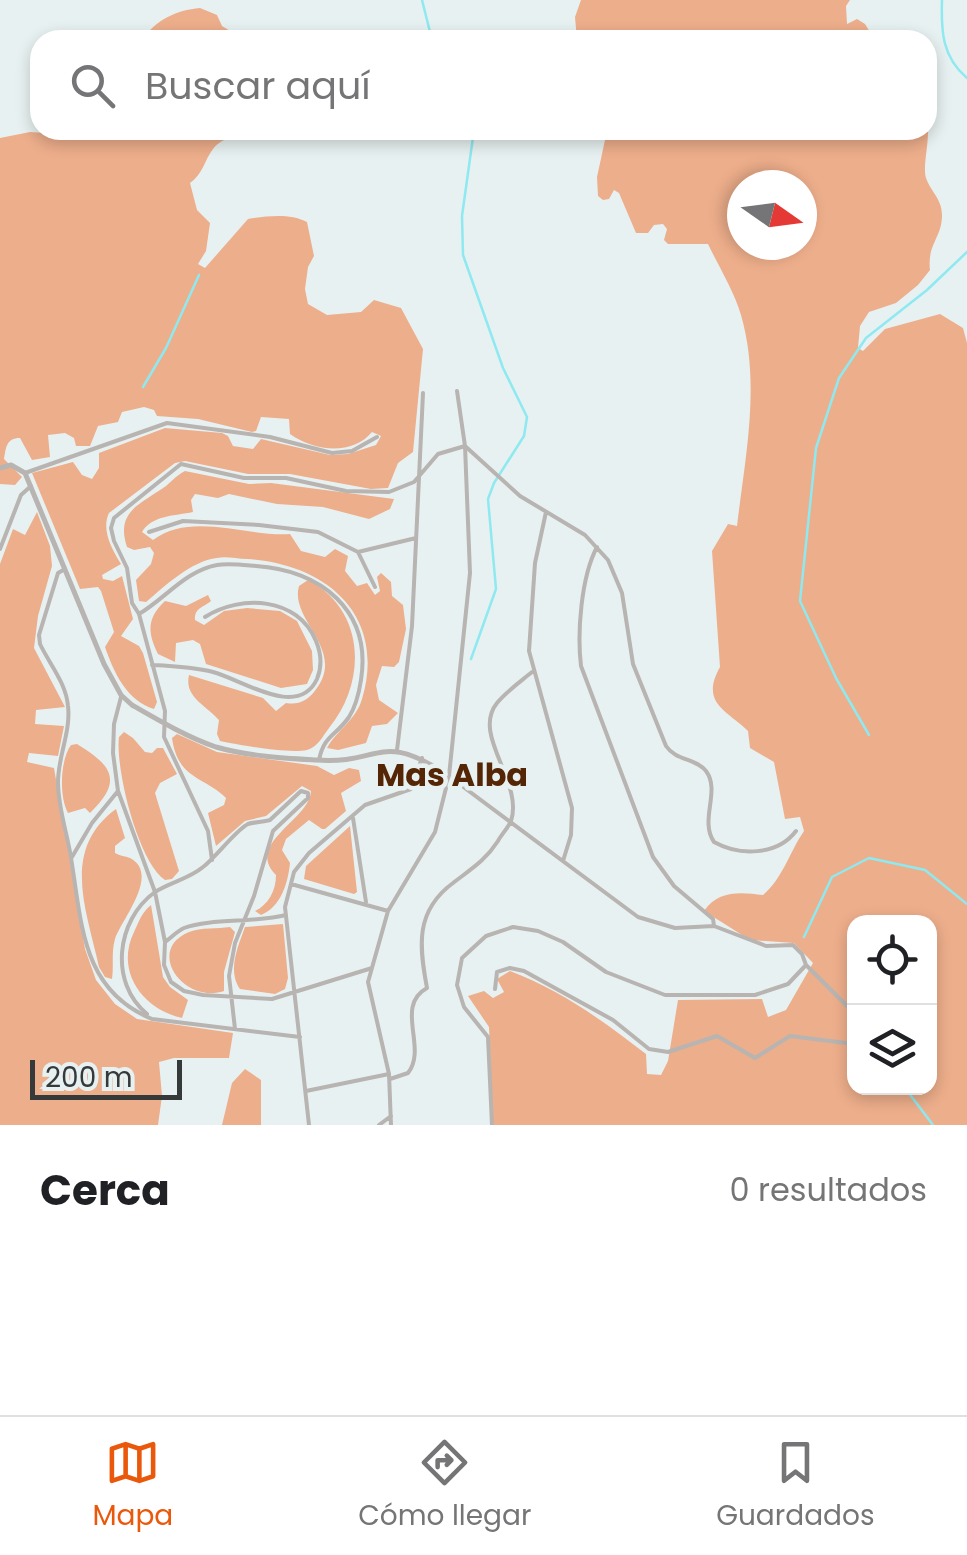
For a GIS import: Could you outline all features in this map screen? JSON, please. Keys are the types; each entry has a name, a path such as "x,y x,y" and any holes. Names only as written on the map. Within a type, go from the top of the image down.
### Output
{"street":[{"path":"391,1125 389,1076 369,995 372,968 388,911 434,832 449,776 470,572 465,446 457,391"},
{"path":"397,750 412,626 424,394"},
{"path":"25,473 167,423 209,426 332,453 352,451 377,437"},
{"path":"212,860 203,818 164,737 165,711 112,523 132,501 181,464 244,478 286,478 355,491 397,491 414,482 438,454 465,446"},
{"path":"465,446 520,496 576,528 596,547 619,580 633,664 666,746 672,755 699,765 708,775 710,837 724,847 758,851 776,848 796,832"},
{"path":"0,468 11,465 25,473 104,664 121,696 132,705 225,749 319,760 397,750 422,758 638,918 675,928 714,926 766,946 793,946 806,965 847,1006"},
{"path":"0,549 21,495 31,486"},
{"path":"546,512 531,596 528,651 572,808 571,834 563,861"},
{"path":"150,532 183,521 318,532 358,552 375,587"},
{"path":"358,552 416,538"},
{"path":"596,547 578,634 581,666 653,857 662,873 713,919 714,926"},
{"path":"139,614 178,583 220,564 282,568 317,582 336,598 355,623 362,664 354,708 326,739 319,760"},
{"path":"65,569 58,572 39,635 66,693 68,706 58,785 88,953 94,967 114,996 134,1012 152,1018 300,1037"},
{"path":"152,665 202,669 260,692 293,696 307,692 316,679 319,650 308,627 293,611 244,603 222,607 205,617"},
{"path":"306,1091 408,1073 416,1059 412,1006 418,994 428,988 420,933 426,914 439,895 483,862 510,822 511,788 489,723 495,705 532,672"},
{"path":"121,696 114,724 113,753 118,792 155,892 165,942 166,975 177,987 203,995 272,999 372,968"},
{"path":"309,1125 286,915 290,883 309,853 365,804 411,788 422,758"},
{"path":"72,858 92,823 118,792"},
{"path":"152,1018 132,998 120,960 130,924 155,892 193,875 242,828 270,820 301,792 307,792 308,798 277,826 268,842 231,960 230,998 235,1029"},
{"path":"352,816 366,902"},
{"path":"270,820 277,826"},
{"path":"290,883 388,911"},
{"path":"165,942 182,928 244,920 262,922 286,915"},
{"path":"492,1125 488,1037 464,1006 457,985 462,958 486,936 513,928 533,929 563,942 618,978 650,992 672,995 755,994 788,984 806,965"},
{"path":"495,989 497,972 510,968 524,970 612,1020 654,1051 675,1050 712,1035 756,1058 790,1036 847,1043"},
{"path":"379,1125 391,1116"}],"shaded area":[{"path":"581,0 850,0 846,6 847,24 857,19 869,30 576,30 575,17"},
{"path":"200,8 217,15 229,30 151,30 167,17"},
{"path":"30,132 30,140 224,140 190,183 197,210 210,223 206,251 198,264 205,268 248,219 300,219 307,222 314,256 305,289 308,304 327,315 361,312 374,300 401,308 423,349 413,452 398,463 388,488 371,489 290,474 248,474 185,461 175,463 109,513 107,533 121,564 102,575 103,579 113,581 122,576 133,619 121,636 139,646 143,653 157,702 154,709 136,700 117,676 105,647 114,632 101,591 98,587 80,589 32,473 73,462 82,475 92,479 99,468 99,453 165,428 222,433 233,446 253,449 261,439 330,455 376,445 381,436 372,432 344,448 321,447 290,434 289,419 261,417 252,432 198,419 157,416 154,410 144,407 122,412 118,422 98,426 90,446 76,446 74,438 65,433 48,435 50,457 32,460 20,438 12,440 4,459 22,477 15,485 0,484 0,138"},
{"path":"605,140 928,140 926,178 942,215 930,270 896,303 869,312 860,326 858,348 863,351 885,329 940,314 963,328 967,343 967,1125 493,1125 489,1027 468,996 484,991 493,998 504,992 497,979 510,971 547,987 598,1018 646,1054 647,1074 661,1075 668,1061 678,1000 762,999 768,1017 786,1010 813,963 794,943 750,940 704,911 723,896 763,895 781,873 804,831 800,817 785,819 774,762 750,748 748,731 714,698 720,667 712,551 728,524 737,526 750,421 750,368 741,315 708,244 668,244 663,224 654,225 648,233 636,233 619,193 614,190 609,199 603,200 598,196 597,177"},
{"path":"185,471 249,484 271,483 394,499 390,509 369,519 323,507 277,504 229,494 218,498 195,494 191,500 193,512 158,519 142,532 153,540 184,527 202,526 290,534 301,551 325,557 335,549 348,556 345,571 357,586 367,583 375,595 380,591 377,577 381,573 391,582 392,596 403,605 406,629 399,662 394,667 382,666 376,685 379,700 398,713 387,724 372,726 366,743 338,750 327,748 359,706 367,669 366,642 357,619 344,599 325,583 276,563 220,557 198,564 146,602 139,601 136,580 151,564 154,553 150,547 127,547 127,517"},
{"path":"37,512 50,546 52,566 34,648 65,707 36,710 35,724 64,726 58,756 29,753 27,762 54,768 85,949 96,980 115,1004 137,1019 233,1033 229,1058 174,1058 159,1062 162,1096 158,1125 0,1125 0,564 13,529 25,535"},
{"path":"308,580 341,609 350,628 354,669 341,710 320,741 307,750 276,750 220,741 219,720 193,695 189,675 263,698 276,711 286,703 308,698 323,677 322,649 298,599 299,586"},
{"path":"208,595 211,601 195,616 204,625 224,611 247,608 280,611 297,621 312,651 313,670 307,684 281,688 206,664 200,644 193,640 176,643 175,662 158,654 151,626 159,607 165,601 186,606"},
{"path":"124,732 145,752 163,748 177,774 160,783 155,793 179,871 172,879 165,880 155,870 130,813 119,751 119,737"},
{"path":"177,734 217,752 317,766 334,775 349,768 359,770 361,781 341,793 346,811 325,829 309,820 286,839 282,850 290,863 285,886 274,906 261,915 255,911 267,901 276,881 268,852 301,812 311,791 302,786 266,816 245,821 216,846 208,813 224,805 226,798 186,770 175,752 172,738"},
{"path":"77,744 99,760 109,775 107,792 90,813 85,808 68,813 63,798 65,760 71,745"},
{"path":"116,809 125,838 115,846 115,853 139,865 142,875 136,897 115,939 112,979 105,977 99,967 82,882 88,843"},
{"path":"350,826 357,892 304,879 306,866"},
{"path":"151,905 163,977 188,1000 182,1018 144,997 130,974 129,947 141,917"},
{"path":"283,924 288,978 285,989 275,994 240,989 234,966 245,927"},
{"path":"230,927 235,932 224,972 224,991 209,993 183,983 170,962 176,940 194,930"},
{"path":"245,1069 261,1080 261,1125 222,1125 232,1083"}],"waterway":[{"path":"422,0 430,30"},
{"path":"942,0 945,43 952,61 967,78"},
{"path":"471,659 496,589 488,499 524,436 527,417 503,368 463,255 462,216 473,140"},
{"path":"869,735 836,678 800,601 816,448 839,378 866,338 927,290 967,252"},
{"path":"143,387 166,348 199,275"},
{"path":"804,937 832,877 869,858 925,870 967,904"},
{"path":"910,1095 933,1125"}],"district":[{"name":"Mas Alba","path":"452,774"}]}
